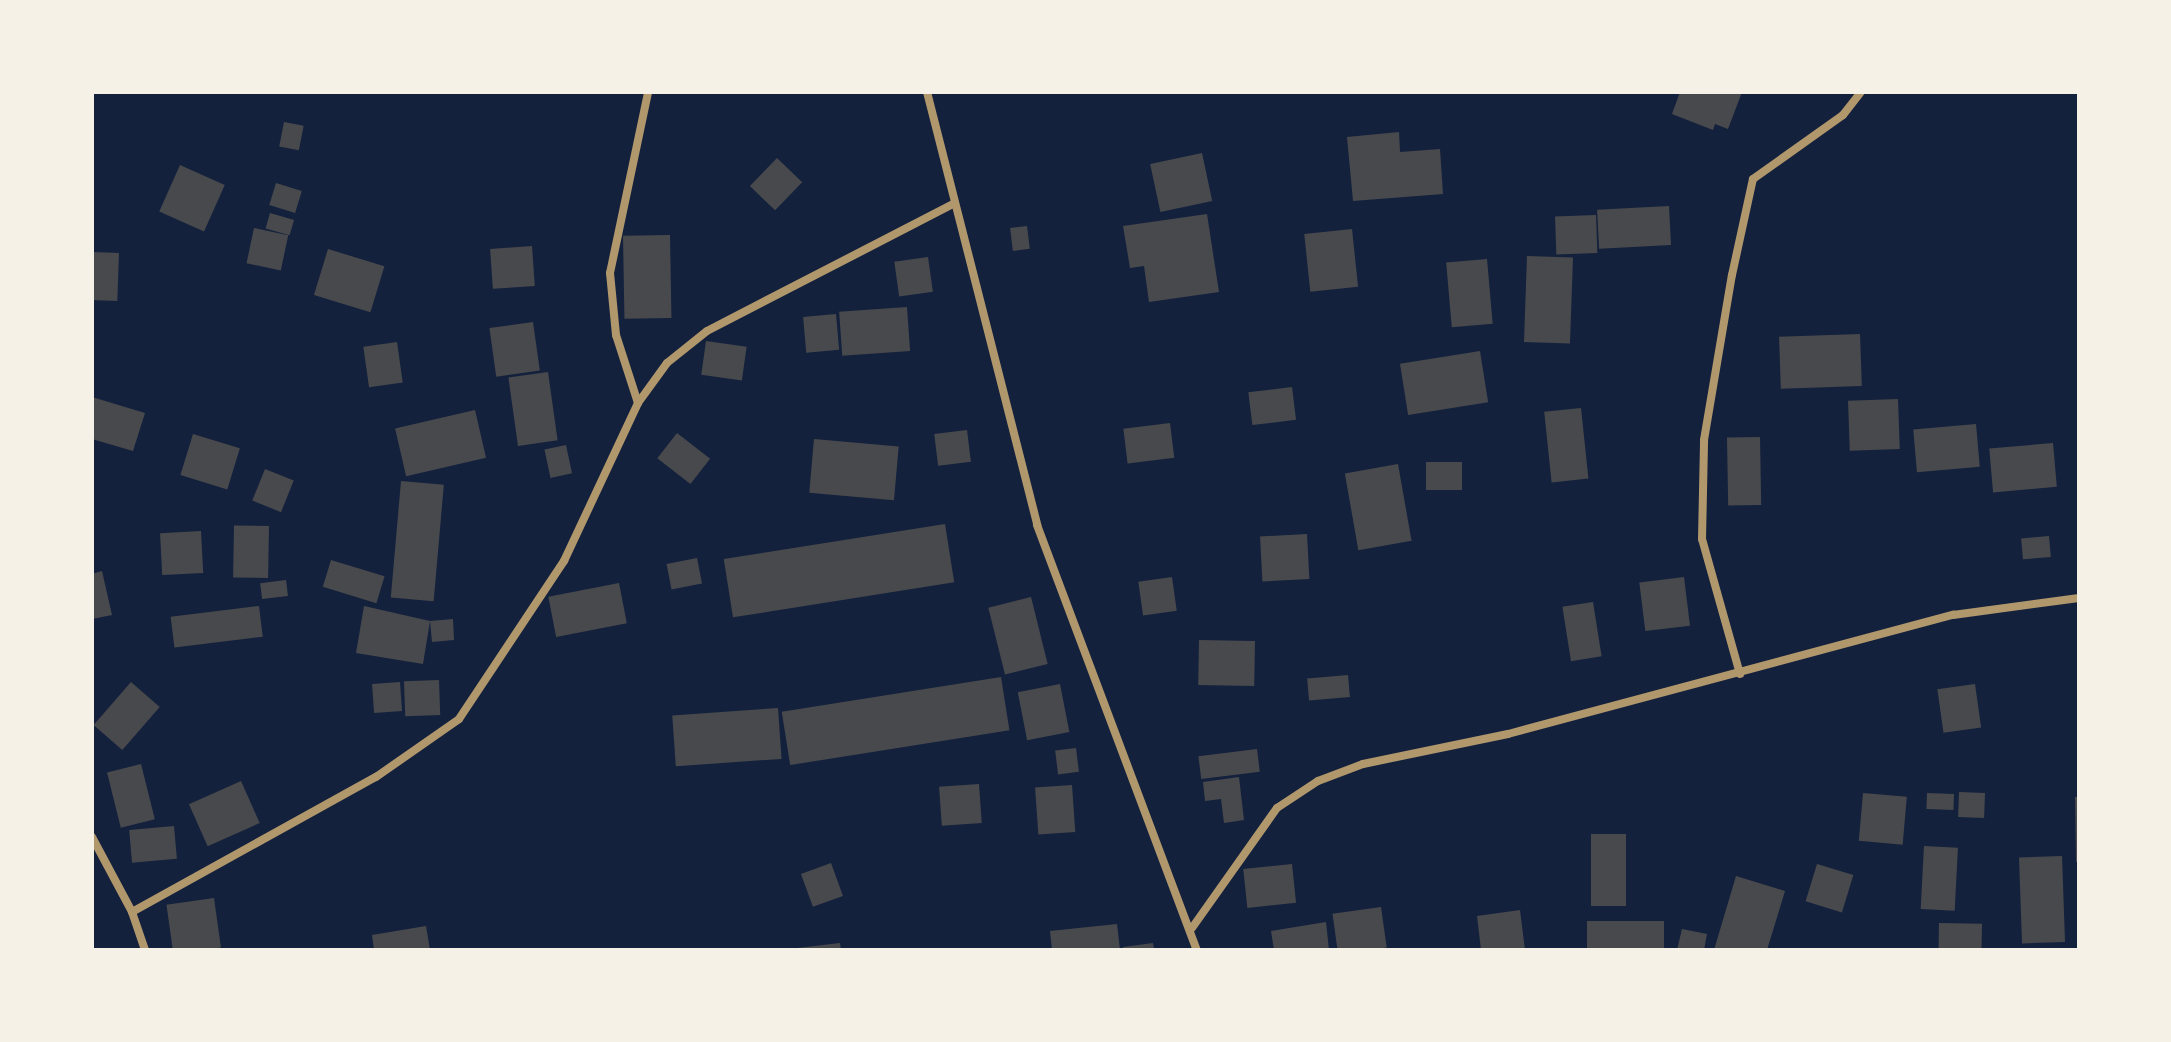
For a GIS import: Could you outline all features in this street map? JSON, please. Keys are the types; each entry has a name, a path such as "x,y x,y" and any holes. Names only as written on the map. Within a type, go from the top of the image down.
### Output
{"street":[{"path":"638,403 616,335 610,273 648,92"},
{"path":"927,92 1037,525 1192,928 1197,950"},
{"path":"1740,674 1702,539 1704,440 1732,275 1753,179 1843,115 1861,92"},
{"path":"132,912 376,777 459,719 571,550 638,403 667,363 707,331 955,203"},
{"path":"1192,928 1277,808 1318,781 1363,764 1508,734 1953,615 2079,598"},
{"path":"92,837 132,912 145,950"}],"building":[{"path":"1680,92 1742,92 1728,129 1715,124 1713,130 1672,114"},
{"path":"284,122 304,126 299,150 279,147"},
{"path":"1399,132 1400,152 1440,149 1443,194 1353,201 1347,137"},
{"path":"1202,153 1212,201 1160,212 1150,164"},
{"path":"777,158 802,182 775,210 750,186"},
{"path":"180,165 225,185 204,232 159,212"},
{"path":"276,183 302,191 295,213 269,205"},
{"path":"1669,206 1671,245 1599,249 1597,210"},
{"path":"270,213 294,220 290,235 266,228"},
{"path":"1207,214 1219,292 1149,302 1144,266 1130,268 1123,226"},
{"path":"1596,215 1597,253 1556,254 1555,216"},
{"path":"1027,226 1030,249 1013,251 1010,228"},
{"path":"254,228 288,235 281,270 247,263"},
{"path":"1352,229 1358,287 1310,292 1304,234"},
{"path":"670,235 671,318 624,319 623,236"},
{"path":"532,246 535,286 493,289 490,249"},
{"path":"328,249 384,266 370,312 314,295"},
{"path":"92,252 119,253 117,301 92,300"},
{"path":"1527,256 1573,258 1570,344 1524,342"},
{"path":"928,257 933,292 899,296 894,262"},
{"path":"1487,259 1493,324 1452,327 1446,263"},
{"path":"907,307 910,351 842,356 839,312"},
{"path":"836,314 839,350 806,353 803,317"},
{"path":"533,322 540,371 496,377 489,328"},
{"path":"1860,334 1862,386 1781,389 1779,337"},
{"path":"706,341 747,347 742,380 701,375"},
{"path":"397,342 403,383 369,387 363,347"},
{"path":"1480,351 1488,402 1408,415 1400,364"},
{"path":"548,372 558,440 518,446 508,378"},
{"path":"1292,387 1296,420 1252,425 1248,392"},
{"path":"92,397 145,413 133,451 92,439"},
{"path":"1898,399 1900,449 1850,451 1848,401"},
{"path":"1581,408 1588,479 1552,482 1544,412"},
{"path":"475,410 486,458 406,476 395,428"},
{"path":"1170,423 1174,458 1128,463 1123,429"},
{"path":"1976,424 1980,467 1917,472 1913,429"},
{"path":"967,430 971,462 938,466 934,434"},
{"path":"677,433 710,459 690,484 657,458"},
{"path":"193,434 240,448 227,489 180,475"},
{"path":"1760,437 1761,505 1728,506 1727,438"},
{"path":"814,439 899,446 894,500 809,493"},
{"path":"2053,443 2057,487 1993,492 1989,449"},
{"path":"566,445 572,473 551,478 544,450"},
{"path":"1426,462 1462,462 1462,490 1426,490"},
{"path":"1398,464 1412,541 1358,550 1345,473"},
{"path":"265,469 294,481 281,512 252,501"},
{"path":"401,481 444,485 434,601 391,598"},
{"path":"945,524 954,582 733,617 724,559"},
{"path":"234,525 269,526 268,578 233,577"},
{"path":"201,531 203,573 162,575 160,533"},
{"path":"1307,534 1309,579 1262,581 1260,536"},
{"path":"2049,536 2051,557 2023,559 2021,538"},
{"path":"697,558 702,584 672,589 667,564"},
{"path":"331,560 385,576 376,603 323,587"},
{"path":"102,571 112,615 92,619 92,574"},
{"path":"1172,577 1177,611 1143,615 1138,582"},
{"path":"1684,577 1690,626 1645,631 1639,582"},
{"path":"286,580 288,596 262,599 260,583"},
{"path":"619,583 627,623 556,637 548,597"},
{"path":"1031,597 1048,664 1005,675 988,608"},
{"path":"1593,602 1602,656 1571,661 1562,607"},
{"path":"259,606 263,637 174,648 171,617"},
{"path":"364,606 430,621 423,664 356,653"},
{"path":"453,619 454,640 432,642 430,621"},
{"path":"1199,640 1255,641 1254,686 1198,685"},
{"path":"1348,675 1350,697 1309,700 1307,679"},
{"path":"1001,677 1009,730 790,765 782,712"},
{"path":"439,680 440,715 405,716 404,681"},
{"path":"131,682 160,707 122,750 94,725"},
{"path":"400,682 402,711 374,713 372,684"},
{"path":"1060,684 1069,732 1027,740 1018,692"},
{"path":"1975,684 1981,728 1943,733 1937,689"},
{"path":"778,708 782,759 676,766 672,715"},
{"path":"1076,748 1079,772 1058,774 1055,751"},
{"path":"1257,749 1260,772 1201,779 1198,756"},
{"path":"141,764 155,819 121,828 107,772"},
{"path":"1239,777 1244,820 1224,823 1221,799 1205,801 1203,782"},
{"path":"241,781 260,823 208,846 189,804"},
{"path":"979,784 982,823 942,826 939,787"},
{"path":"1072,785 1075,832 1038,834 1035,788"},
{"path":"1959,792 1985,793 1984,818 1958,817"},
{"path":"1863,793 1907,797 1903,845 1859,841"},
{"path":"1927,793 1954,794 1953,810 1926,809"},
{"path":"2075,797 2079,797 2079,862 2076,862"},
{"path":"174,826 177,859 132,863 129,830"},
{"path":"1591,834 1626,834 1626,906 1591,906"},
{"path":"1924,846 1958,848 1955,911 1921,909"},
{"path":"2062,856 2065,942 2022,943 2019,858"},
{"path":"831,863 843,896 813,907 801,874"},
{"path":"1292,864 1296,903 1247,908 1243,869"},
{"path":"1817,864 1853,875 1842,912 1806,901"},
{"path":"1736,876 1785,891 1767,950 1714,950"},
{"path":"214,898 221,948 173,950 166,905"},
{"path":"1381,907 1387,948 1338,950 1332,914"},
{"path":"1520,910 1525,950 1481,950 1477,916"},
{"path":"1587,921 1664,921 1664,950 1587,950"},
{"path":"1326,922 1329,950 1274,950 1271,931"},
{"path":"1939,923 1982,924 1982,950 1939,950"},
{"path":"1117,924 1120,950 1052,950 1050,931"},
{"path":"426,926 430,950 374,950 372,935"},
{"path":"1682,929 1707,934 1704,950 1677,950"},
{"path":"840,943 841,950 797,950 797,948"},
{"path":"1153,943 1154,950 1123,950 1123,947"}]}
